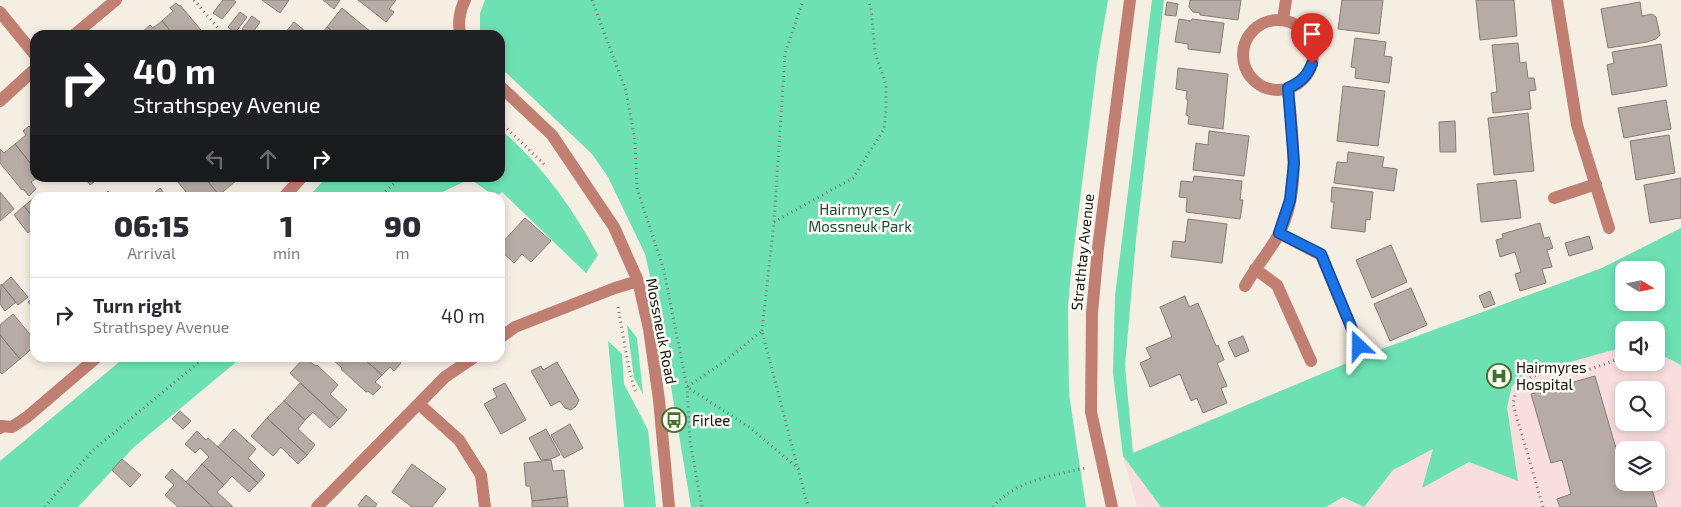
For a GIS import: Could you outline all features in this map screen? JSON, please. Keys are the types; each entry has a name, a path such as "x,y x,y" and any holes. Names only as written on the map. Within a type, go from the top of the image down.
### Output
{"street":[{"path":"80,30 116,0"},
{"path":"457,30 462,5 465,0"},
{"name":"Strathtay Avenue","path":"1112,507 1092,412 1092,314 1100,229 1130,0"},
{"path":"1283,20 1286,0"},
{"path":"1557,0 1577,125 1609,228"},
{"path":"0,12 30,49"},
{"path":"1272,20 1295,23 1304,30 1311,40 1314,52 1312,64 1307,74 1299,83 1288,88 1277,90 1261,85 1249,73 1244,63 1243,51 1246,40 1252,31 1261,24 1272,20"},
{"path":"0,101 30,74"},
{"path":"1245,286 1279,233 1290,200 1294,163 1288,88"},
{"name":"Mossneuk Road","path":"505,91 552,134 614,227 638,281 649,329 659,400 669,507"},
{"path":"288,192 297,182"},
{"path":"1554,198 1596,184"},
{"path":"1279,233 1321,254 1359,346"},
{"path":"1255,269 1277,285 1311,361"},
{"path":"505,334 515,327 615,288 638,281"},
{"path":"0,427 12,427 27,417 91,362"},
{"path":"317,507 445,377 467,362"},
{"path":"419,404 459,440 464,447 481,474 485,507"}],"path":[{"path":"194,0 220,30"},
{"path":"592,0 626,91 635,141 637,188 664,271 687,387 690,440 702,507"},
{"path":"803,0 785,54 774,222 762,331 808,507"},
{"path":"774,222 854,178 884,129 886,84 875,53 871,8 868,0"},
{"path":"505,127 548,168"},
{"path":"385,192 396,182"},
{"path":"615,288 634,388 642,399 659,400"},
{"path":"687,387 725,361 762,331"},
{"path":"1543,507 1513,404 1516,391 1531,377 1571,365 1574,375 1615,360"},
{"path":"45,507 93,450 199,362"},
{"path":"687,387 749,427 799,469"},
{"path":"992,507 999,500 1027,482 1102,463"}],"shaded area":[{"name":"Hairmyres Hospital","path":"1681,228 1681,507 1137,507 1123,456 1371,353 1602,268 1615,261 1615,311 1665,311 1665,261 1616,261"}],"green space":[{"name":"Hairmyres / Mossneuk Park","path":"485,0 1108,0 1097,64 1068,307 1069,394 1086,507 691,507 659,314 645,254 608,177 592,154 505,72 505,30 480,30 480,13"},
{"name":"Hairmyres Hospital","path":"1152,0 1164,0 1136,239 1125,366 1133,453 1371,353 1602,268 1615,261 1615,311 1665,311 1665,261 1616,261 1681,228 1681,365 1665,357 1665,321 1615,321 1615,349 1523,375 1512,386 1507,407 1518,481 1469,462 1422,488 1433,449 1393,470 1364,507 1343,497 1326,507 1161,507 1123,456 1113,373 1115,296"},
{"path":"505,133 555,187 588,237 598,255 586,273 505,195 505,192 489,192 474,182 505,182"},
{"path":"322,182 464,182 443,192 313,192"},
{"path":"627,325 637,338 643,394 634,378"},
{"path":"608,341 622,354 624,384 648,430 656,507 624,507"},
{"path":"119,362 236,362 134,447 78,507 0,507 0,461"}],"building":[{"path":"223,0 233,0 236,2 222,19 213,13"},
{"path":"262,0 289,0 280,13"},
{"path":"323,0 340,0 334,9"},
{"path":"358,0 396,0 389,9 394,12 386,22"},
{"path":"1190,0 1241,0 1238,20 1200,15 1200,13 1193,12 1189,7"},
{"path":"1342,0 1383,0 1379,34 1338,29"},
{"path":"1476,0 1514,0 1517,36 1480,40"},
{"path":"1167,2 1178,4 1176,16 1165,15"},
{"path":"1640,2 1642,16 1652,14 1656,17 1660,35 1656,39 1647,42 1608,48 1601,9"},
{"path":"176,3 180,5 201,30 170,30 162,21 173,11 170,8"},
{"path":"342,8 368,30 331,30 327,27"},
{"path":"240,12 247,17 237,30 232,30 228,27"},
{"path":"252,16 260,22 254,30 242,29"},
{"path":"1179,19 1224,23 1220,53 1188,49 1188,44 1175,42"},
{"path":"162,21 170,30 144,30 150,25 153,28"},
{"path":"294,22 304,30 287,30"},
{"path":"1355,38 1386,42 1384,56 1392,57 1389,83 1355,78 1356,68 1351,67"},
{"path":"1518,43 1520,63 1526,62 1528,78 1534,78 1536,90 1529,91 1531,109 1493,113 1491,93 1497,92 1492,45"},
{"path":"1661,44 1667,86 1612,95 1607,65 1614,63 1612,52"},
{"path":"1178,68 1228,74 1223,129 1188,124 1189,116 1186,115 1187,91 1176,89"},
{"path":"1343,86 1385,91 1378,146 1337,141"},
{"path":"1666,100 1671,129 1624,138 1618,108"},
{"path":"1528,113 1534,171 1494,175 1488,118"},
{"path":"1455,121 1456,152 1440,152 1439,122"},
{"path":"29,126 30,127 30,163 15,144 26,135 23,131"},
{"path":"1209,131 1249,136 1244,176 1193,170 1196,143 1208,145"},
{"path":"1669,135 1675,173 1636,180 1630,141"},
{"path":"15,144 30,163 30,182 36,189 30,192 29,196 0,163 0,149 4,153"},
{"path":"1348,152 1384,157 1382,167 1397,169 1394,191 1334,183 1337,162 1347,163"},
{"path":"1194,176 1242,181 1240,200 1243,200 1240,219 1186,212 1187,198 1179,197 1181,181 1193,182"},
{"path":"1681,178 1681,218 1650,223 1644,185"},
{"path":"1516,180 1521,218 1481,222 1477,184"},
{"path":"178,182 208,182 217,192 186,192"},
{"path":"208,182 235,182 223,192 217,192"},
{"path":"1332,187 1373,192 1370,220 1366,219 1365,232 1331,228 1334,202 1331,202"},
{"path":"160,188 163,192 155,192"},
{"path":"0,192 14,209 0,221"},
{"path":"30,201 30,214 24,206"},
{"path":"24,206 30,214 30,231 28,233 14,215"},
{"path":"525,218 551,241 531,262 522,254 514,263 505,255 505,240"},
{"path":"1188,219 1227,224 1222,263 1171,257 1173,241 1185,242"},
{"path":"1540,223 1544,238 1549,237 1553,248 1547,250 1552,267 1542,269 1546,283 1520,291 1515,274 1521,272 1515,252 1500,257 1496,240 1503,238 1502,234"},
{"path":"1589,236 1593,249 1569,256 1565,243"},
{"path":"1391,245 1407,282 1372,298 1356,260"},
{"path":"11,277 28,297 18,305 2,285"},
{"path":"1,284 16,302 5,311 0,304"},
{"path":"1411,288 1427,325 1390,341 1374,304"},
{"path":"1490,291 1495,304 1484,308 1479,296"},
{"path":"1185,296 1189,307 1198,303 1224,360 1217,363 1227,386 1221,388 1227,403 1203,413 1197,398 1191,401 1180,374 1150,387 1140,363 1151,358 1146,348 1172,337 1160,307"},
{"path":"13,314 30,334 30,350 20,359 0,335 0,325"},
{"path":"0,335 20,359 2,374 0,372"},
{"path":"1243,336 1249,351 1235,357 1228,342"},
{"path":"300,362 310,362 317,365 338,385 330,394 347,410 339,419 290,373"},
{"path":"335,362 367,362 382,375 375,382 381,387 373,395 368,391 366,392"},
{"path":"367,362 401,363 394,371 390,367 382,375"},
{"path":"557,362 579,400 571,410 565,408 560,401 551,406 531,371 541,366 543,370"},
{"path":"1595,376 1615,445 1615,491 1653,491 1657,507 1560,507 1557,499 1571,494 1562,460 1551,463 1531,394"},
{"path":"300,383 339,419 330,428 313,412 305,420 284,401"},
{"path":"505,383 526,420 501,434 484,404 497,397 493,389"},
{"path":"284,401 305,420 298,429 315,445 307,455 267,418"},
{"path":"180,411 191,421 183,429 172,419"},
{"path":"267,418 307,455 298,464 281,447 273,456 251,436"},
{"path":"570,424 583,448 564,458 551,435"},
{"path":"234,429 256,449 248,458 265,475 258,483 218,447"},
{"path":"546,429 560,455 551,459 541,460 529,438"},
{"path":"197,431 206,440 208,438 258,483 249,492 232,476 224,485 202,464 209,457 200,448 195,453 185,444"},
{"path":"122,459 141,475 130,487 112,470"},
{"path":"551,460 553,471 564,470 567,497 532,501 530,486 526,486 524,463"},
{"path":"202,464 224,485 217,492 233,507 213,507 186,482"},
{"path":"412,464 446,489 432,507 412,507 392,492"},
{"path":"172,469 213,507 178,507 165,495 174,485 165,477"},
{"path":"366,495 377,504 375,507 360,507 358,505"},
{"path":"567,497 568,507 532,507 532,501"}],"place":[{"name":"Hairmyres Hospital","path":"1499,376"},
{"name":"Firlee","path":"674,420"}],"route":[{"path":"1312,64 1307,74 1299,83 1288,88 1294,163 1290,200 1279,233 1321,254 1359,346"}]}
